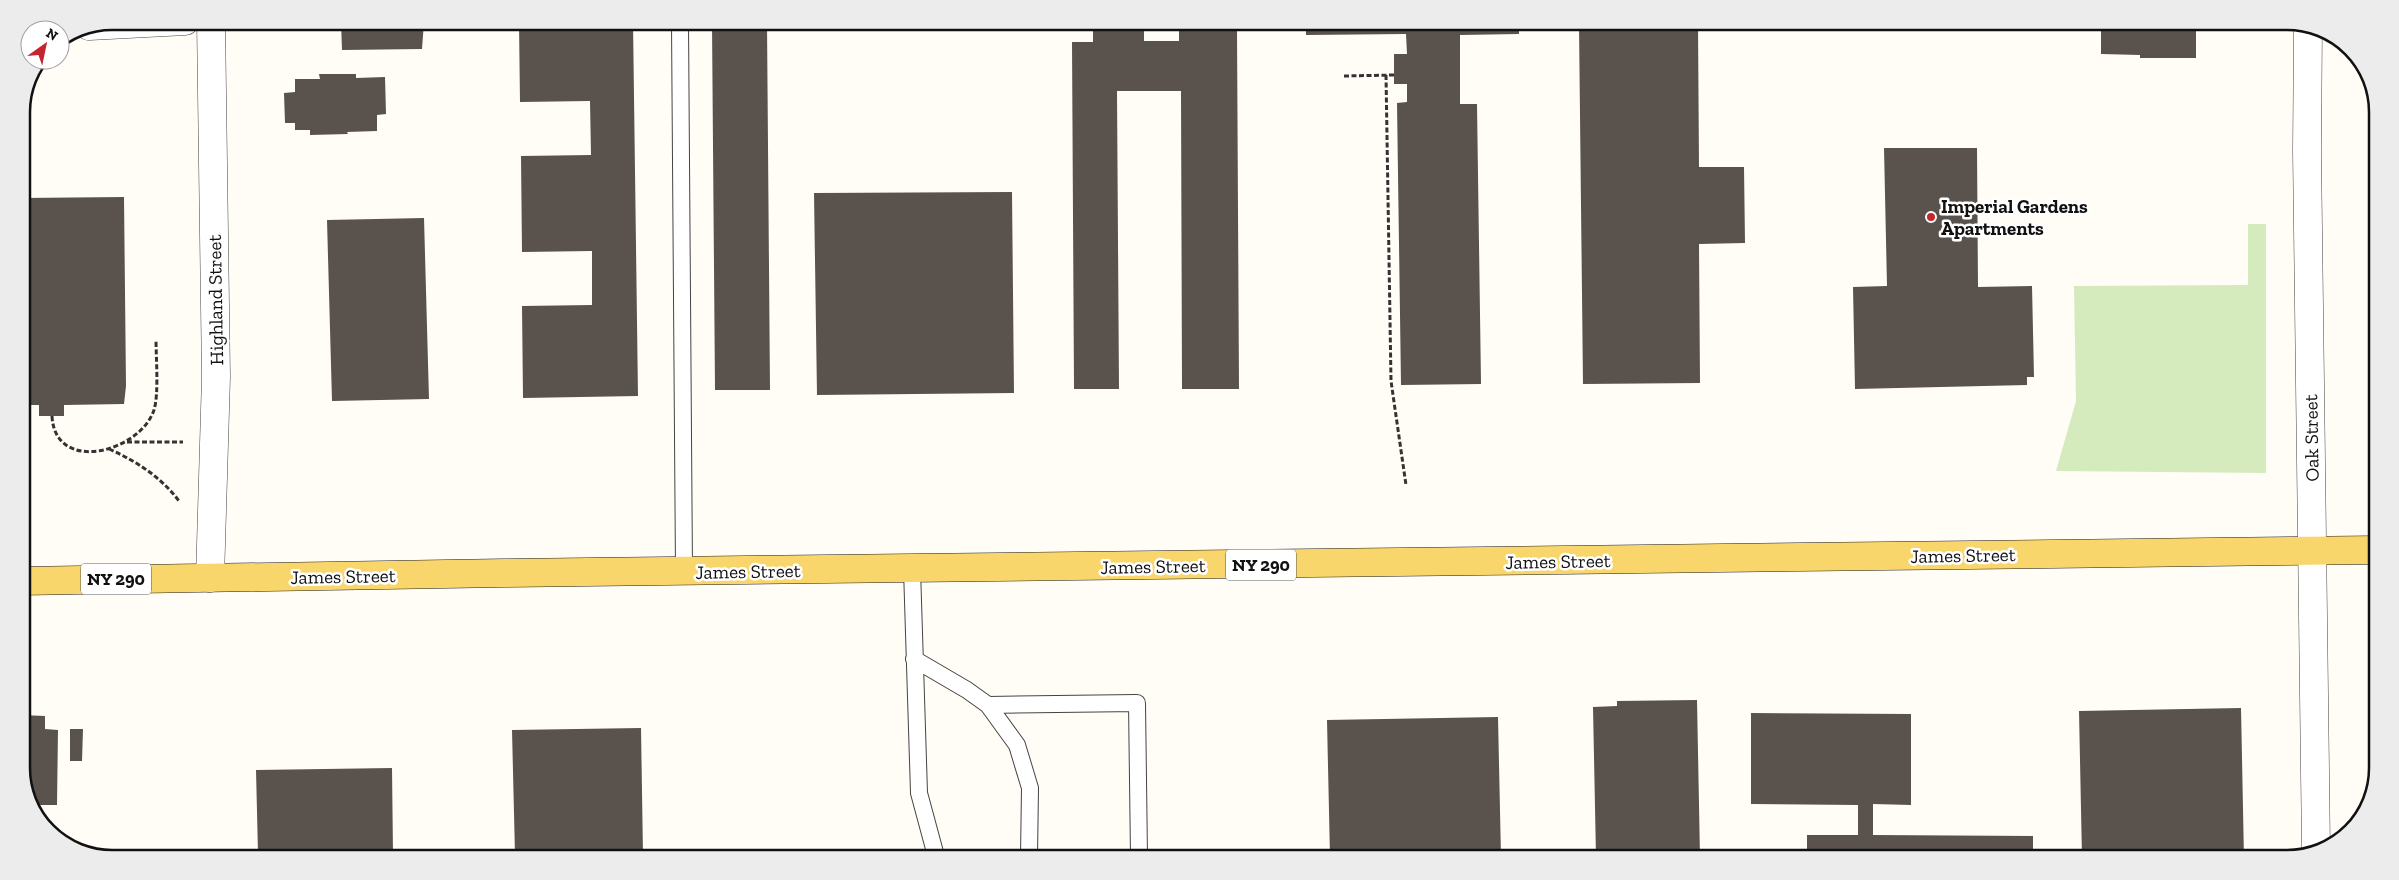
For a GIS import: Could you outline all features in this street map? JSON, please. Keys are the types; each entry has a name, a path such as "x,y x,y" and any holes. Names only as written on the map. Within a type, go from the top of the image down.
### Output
{"main road":[{"name":"James Street","path":"30,581 2369,550"}],"street":[{"name":"Highland Street","path":"210,578 216,377 211,30"},
{"name":"Oak Street","path":"2308,33 2307,151 2316,845"}],"lane":[{"path":"680,30 684,572"},
{"path":"912,569 919,793 934,850"},
{"path":"914,660 967,690 988,705 1017,745 1030,788 1029,850"},
{"path":"988,705 1137,703 1139,850"}],"path":[{"path":"1386,75 1391,381 1406,485"},
{"path":"1344,76 1394,75"},
{"path":"52,416 56,434 76,451 92,452 108,449 126,442 147,424 154,409 156,340"},
{"path":"126,442 214,443"},
{"path":"108,449 136,463 152,474 172,491 183,506 213,506"}],"green space":[{"path":"2248,224 2266,224 2266,473 2056,471 2076,401 2074,286 2248,285"}],"building":[{"path":"341,30 423,30 422,49 342,50"},
{"path":"519,30 633,30 638,396 523,398 522,306 592,305 592,251 522,252 521,156 591,155 590,101 520,102"},
{"path":"712,30 767,30 770,390 715,390"},
{"path":"1093,30 1144,30 1144,41 1179,41 1179,30 1237,30 1239,389 1182,389 1181,91 1117,91 1119,389 1074,389 1072,42 1093,42"},
{"path":"1306,30 1519,30 1519,34 1460,35 1460,104 1477,104 1481,384 1401,385 1397,103 1407,102 1407,84 1394,84 1394,54 1407,54 1406,34 1306,35"},
{"path":"1579,30 1698,30 1699,167 1744,167 1745,243 1699,244 1700,383 1583,384"},
{"path":"2101,30 2196,30 2196,58 2140,58 2140,55 2101,54"},
{"path":"319,74 356,74 356,78 385,77 386,114 377,115 377,131 310,135 310,130 295,130 295,123 285,123 284,93 295,92 295,79 320,79"},
{"name":"Imperial Gardens Apartments","path":"1884,148 1977,148 1978,287 2032,286 2034,377 2027,377 2027,385 1855,389 1853,287 1887,286"},
{"path":"1012,192 1014,393 817,395 814,193"},
{"path":"124,197 126,386 124,404 64,405 64,416 39,416 39,405 30,405 30,198"},
{"path":"424,218 429,399 332,401 327,220"},
{"path":"1697,700 1700,850 1596,850 1593,707 1617,706 1617,701"},
{"path":"2241,708 2244,850 2082,850 2079,711"},
{"path":"1751,713 1911,714 1911,805 1873,804 1873,835 2033,836 2033,850 1807,850 1807,835 1858,835 1858,805 1751,804"},
{"path":"30,715 45,716 45,729 58,730 57,805 39,805 34,794 30,773"},
{"path":"1498,717 1501,850 1330,850 1327,720"},
{"path":"641,728 643,850 515,850 512,730"},
{"path":"70,729 83,729 82,761 70,761"},
{"path":"392,768 393,850 258,850 256,770"}],"place":[{"name":"Imperial Gardens Apartments","path":"1931,217"}]}
